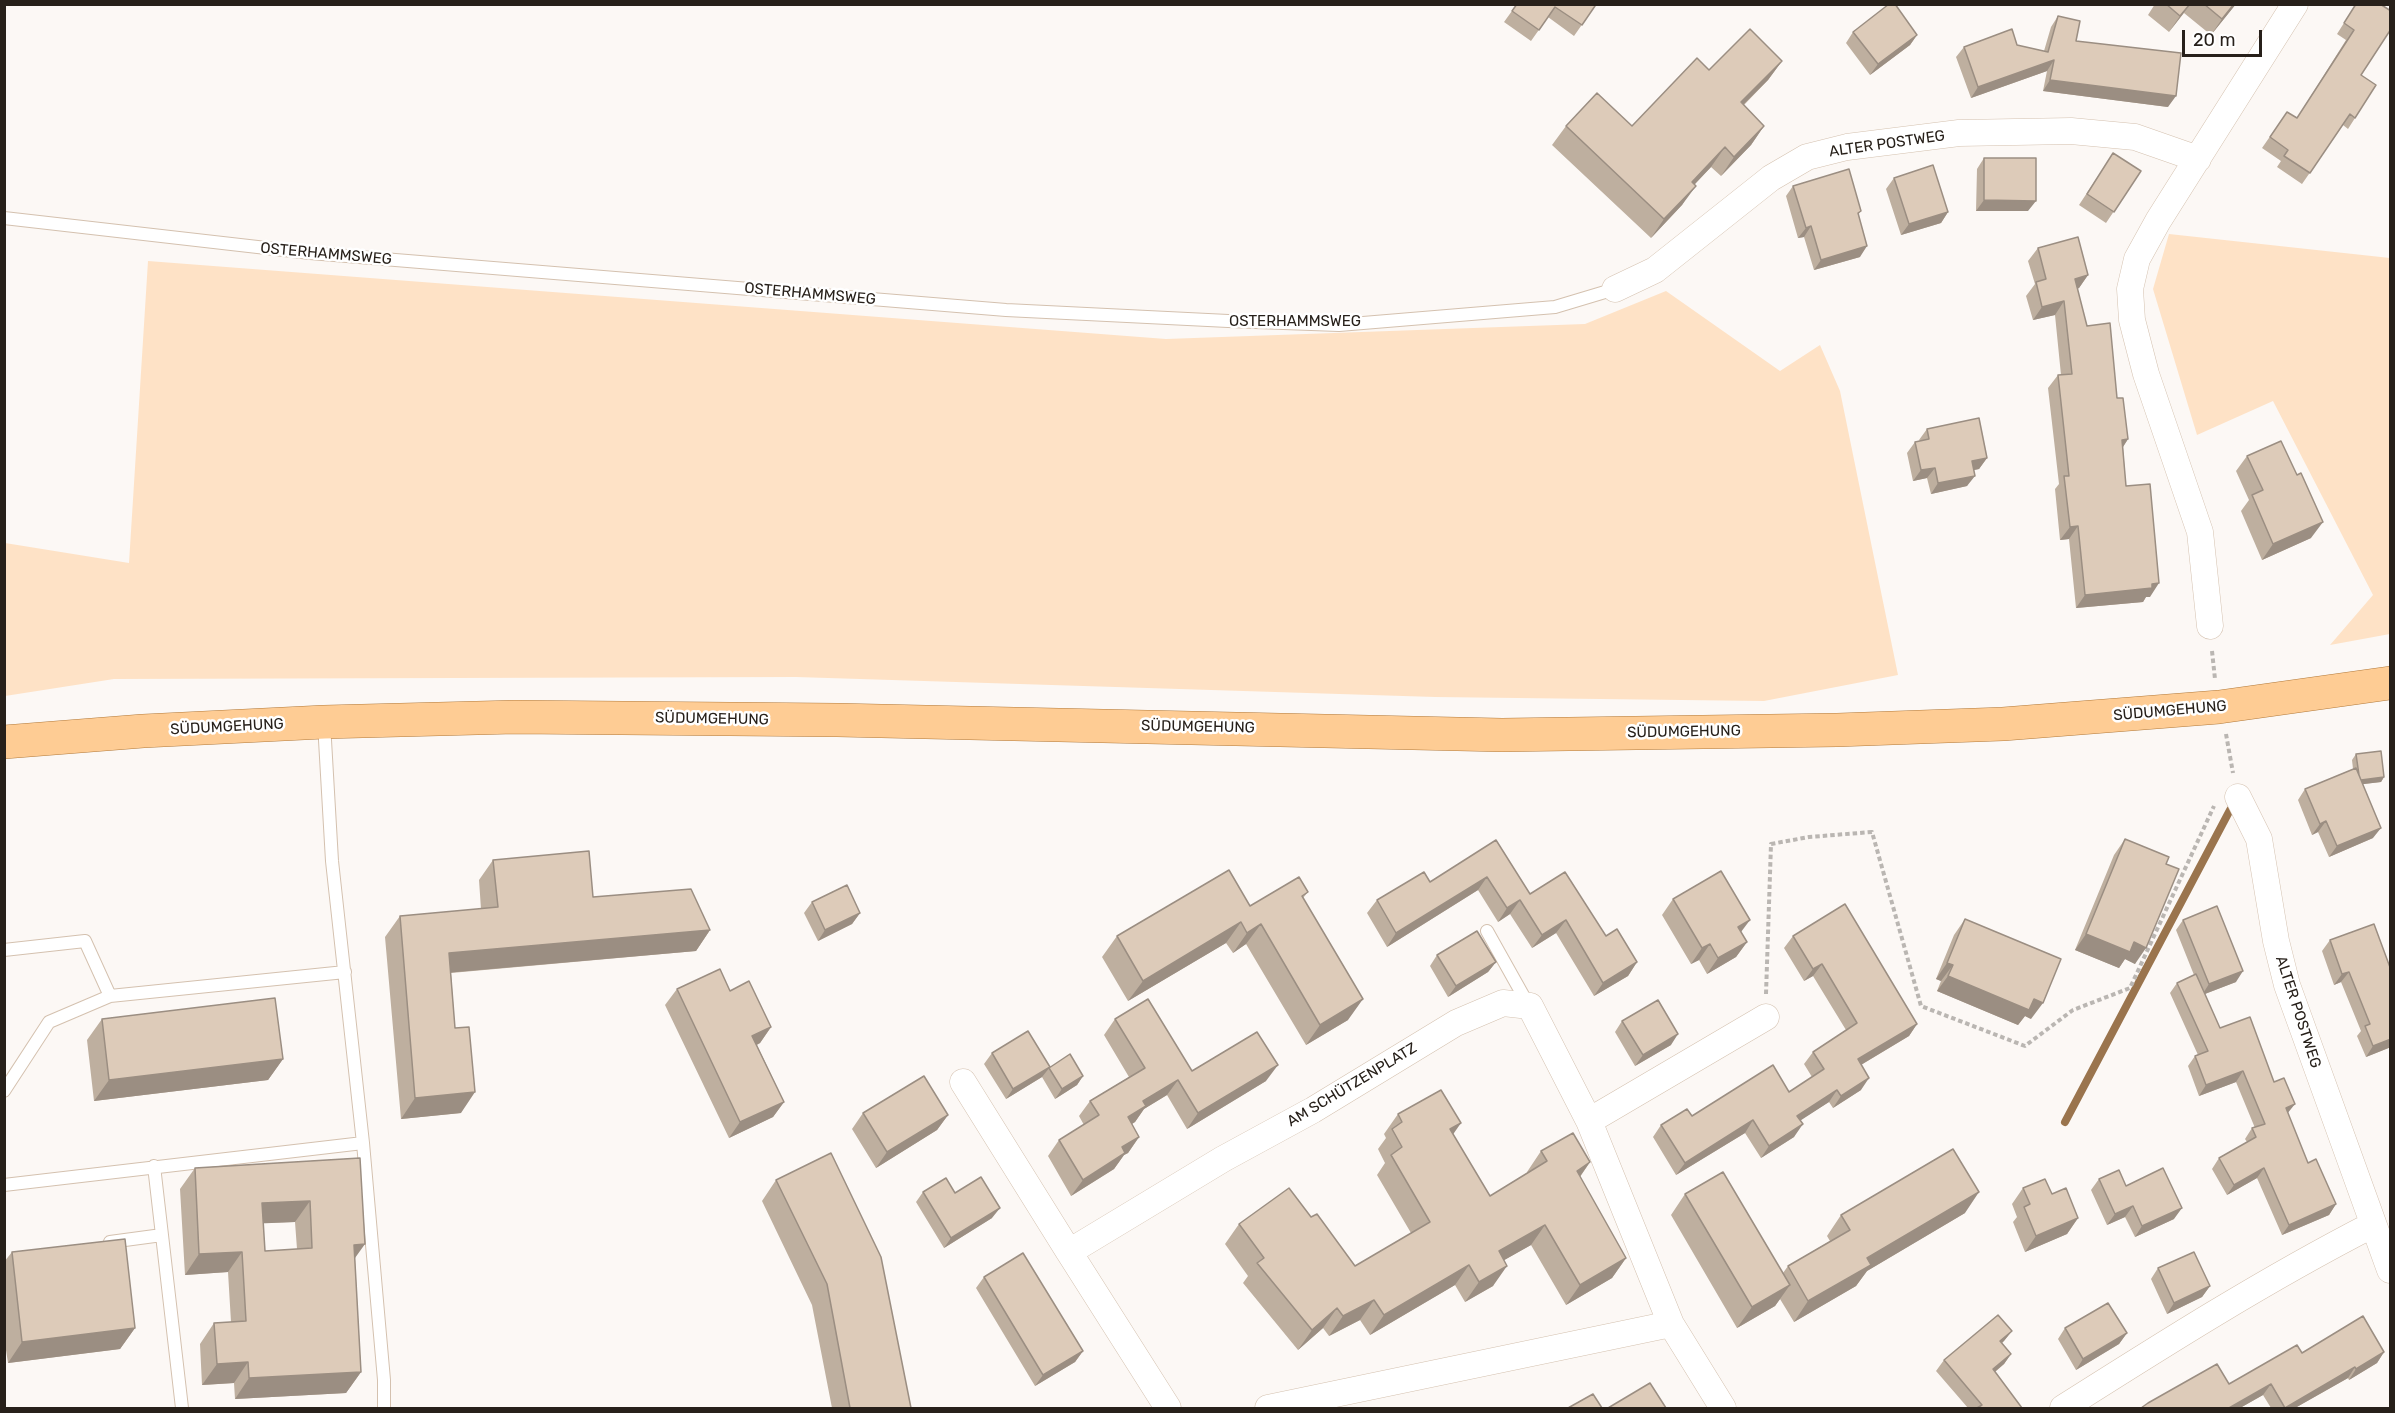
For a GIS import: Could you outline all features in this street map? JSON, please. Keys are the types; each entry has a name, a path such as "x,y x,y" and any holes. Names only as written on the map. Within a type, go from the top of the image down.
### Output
{"main road":[{"name":"SÜDUMGEHUNG","path":"4,742 142,731 324,722 515,717 1312,729 1502,735 1837,730 2003,724 2219,707 2391,683"}],"street":[{"path":"2210,626 2200,532 2146,374 2132,320 2130,289 2137,259 2158,220 2295,4"},
{"name":"ALTER POSTWEG","path":"1615,289 1655,270 1771,178 1807,157 1847,147 1959,133 2071,131 2135,137 2198,159"},
{"name":"ALTER POSTWEG","path":"2238,797 2259,839 2276,941 2287,985 2372,1225 2391,1270"},
{"name":"AM SCHÜTZENPLATZ","path":"1069,1252 1223,1159 1313,1110 1456,1023 1503,1003 1530,1006"},
{"path":"1530,1006 1589,1121 1671,1324 1723,1408"},
{"path":"1589,1121 1766,1017"},
{"path":"963,1082 1168,1408"},
{"path":"2062,1408 2293,1266 2372,1225"},
{"path":"1268,1408 1671,1324"}],"lane":[{"name":"OSTERHAMMSWEG","path":"4,218 322,254 1006,310 1216,321 1339,325 1555,307 1615,289"},
{"path":"324,722 332,861 363,1143 384,1380 384,1408"},
{"path":"1487,931 1530,1006"},
{"path":"4,950 86,941 110,996"},
{"path":"4,1091 49,1022 110,996 345,972"},
{"path":"4,1185 363,1143"},
{"path":"154,1166 182,1408"},
{"path":"94,1244 162,1235"}],"path":[{"path":"1766,1017 1771,844 1809,837 1872,832 1921,1006 2025,1046 2073,1010 2130,988 2212,807 2238,797 2219,707 2210,626"}],"shaded area":[{"path":"2169,234 2390,258 2390,634 2330,645 2373,595 2273,401 2197,435 2153,289"},
{"path":"148,261 1166,339 1585,324 1666,291 1780,371 1820,345 1840,391 1898,675 1764,701 1435,697 796,677 114,679 5,696 5,543 129,563"}],"building":[{"path":"1517,4 1593,4 1595,6 1582,25 1555,7 1539,30 1512,11"},
{"path":"1889,4 1895,4 1917,35 1878,64 1853,32"},
{"path":"2166,4 2190,4 2180,16"},
{"path":"2204,4 2234,4 2222,19"},
{"path":"2356,4 2380,4 2391,11 2391,29 2361,75 2376,85 2355,118 2350,114 2310,173 2284,156 2288,150 2270,137 2287,112 2297,118 2354,30 2344,23"},
{"path":"2058,16 2080,21 2076,41 2181,53 2176,96 2050,80 2054,60 1978,87 1964,47 2012,29 2017,45 2048,52"},
{"path":"1750,29 1782,61 1741,102 1764,126 1734,157 1725,147 1692,182 1696,186 1664,219 1566,126 1597,93 1632,126 1697,58 1709,70"},
{"path":"2113,153 2141,171 2114,212 2087,194"},
{"path":"1984,158 2036,158 2036,201 1984,200"},
{"path":"1933,165 1948,212 1909,224 1894,178"},
{"path":"1849,169 1861,211 1858,213 1867,246 1821,260 1811,226 1806,228 1793,186"},
{"path":"2078,237 2088,275 2075,279 2087,326 2110,323 2117,398 2123,398 2128,439 2122,440 2126,486 2150,484 2159,583 2152,584 2152,588 2085,595 2078,526 2070,527 2064,476 2069,476 2058,375 2072,374 2064,301 2042,307 2036,282 2046,279 2038,248"},
{"path":"1979,418 1987,458 1972,461 1975,476 1938,483 1935,468 1921,470 1915,442 1929,439 1927,429"},
{"path":"2281,441 2297,475 2301,473 2323,522 2273,544 2252,495 2263,490 2247,456"},
{"path":"2381,751 2384,777 2361,780 2356,754"},
{"path":"2356,768 2381,828 2337,846 2326,821 2320,824 2305,789"},
{"path":"2125,839 2169,857 2166,864 2179,869 2146,948 2134,942 2130,952 2086,934"},
{"path":"1496,840 1530,894 1565,872 1606,936 1617,929 1637,962 1603,983 1566,920 1542,935 1520,900 1507,908 1487,877 1396,933 1377,900 1424,872 1430,882"},
{"path":"589,851 593,897 691,889 710,930 449,953 455,1028 469,1027 475,1092 415,1098 400,916 498,907 493,860"},
{"path":"1229,870 1250,906 1299,877 1308,892 1302,896 1363,999 1320,1025 1261,924 1247,933 1241,922 1143,981 1117,936"},
{"path":"1721,871 1750,920 1738,927 1747,942 1718,958 1710,944 1702,948 1673,899"},
{"path":"847,885 860,913 825,930 812,902"},
{"path":"1845,904 1917,1024 1858,1059 1869,1078 1841,1096 1837,1090 1797,1116 1803,1124 1769,1146 1753,1120 1685,1163 1661,1125 1687,1109 1692,1116 1773,1065 1789,1092 1824,1069 1813,1052 1857,1023 1822,964 1813,969 1793,936"},
{"path":"2217,906 2243,971 2209,984 2183,920"},
{"path":"1965,919 2061,959 2043,1003 2034,999 2029,1010 1948,976 1953,965 1947,963"},
{"path":"2374,924 2391,970 2391,1039 2373,1046 2365,1026 2370,1024 2349,972 2342,974 2330,940"},
{"path":"1477,931 1496,962 1456,986 1437,955"},
{"path":"720,969 730,991 749,981 771,1027 752,1036 784,1102 740,1122 677,989"},
{"path":"2196,974 2220,1028 2250,1017 2274,1082 2284,1078 2295,1104 2286,1108 2308,1163 2316,1159 2336,1204 2289,1225 2264,1168 2234,1185 2219,1158 2256,1137 2252,1128 2265,1124 2243,1071 2206,1085 2195,1056 2208,1051 2177,983"},
{"path":"275,998 283,1059 109,1080 102,1019"},
{"path":"1148,999 1192,1071 1257,1032 1278,1065 1198,1113 1178,1080 1143,1101 1146,1106 1128,1117 1139,1137 1122,1147 1125,1153 1083,1180 1059,1140 1099,1115 1090,1101 1145,1068 1115,1019"},
{"path":"1658,1000 1678,1034 1643,1055 1622,1021"},
{"path":"1028,1031 1050,1067 1013,1089 992,1053"},
{"path":"1070,1054 1083,1076 1062,1089 1049,1068"},
{"path":"924,1076 948,1115 887,1152 863,1113"},
{"path":"1441,1090 1461,1123 1450,1129 1490,1196 1547,1161 1541,1151 1573,1133 1590,1162 1577,1171 1626,1258 1580,1285 1545,1225 1499,1251 1507,1266 1479,1282 1469,1265 1384,1315 1374,1300 1343,1316 1337,1308 1312,1330 1257,1263 1264,1258 1239,1224 1289,1188 1311,1217 1317,1214 1355,1266 1430,1222 1391,1155 1402,1147 1392,1129 1402,1122 1398,1114"},
{"path":"1953,1149 1979,1192 1867,1258 1871,1265 1808,1301 1788,1266 1850,1230 1841,1215"},
{"path":"831,1153 881,1257 911,1408 850,1408 827,1284 776,1180"},
{"path":"360,1158 365,1244 354,1245 361,1372 249,1378 248,1362 217,1364 214,1323 246,1321 242,1252 199,1254 195,1168","holes":["310,1201 312,1248 265,1251 262,1203"]},
{"path":"2163,1168 2182,1208 2142,1226 2133,1206 2115,1214 2099,1179 2119,1170 2126,1186"},
{"path":"1723,1172 1790,1285 1752,1307 1685,1194"},
{"path":"981,1177 1000,1208 951,1238 923,1192 946,1178 955,1193"},
{"path":"2045,1179 2052,1194 2066,1188 2078,1218 2036,1236 2024,1207 2030,1204 2023,1188"},
{"path":"125,1239 135,1328 22,1342 12,1252"},
{"path":"2194,1252 2210,1286 2174,1303 2158,1268"},
{"path":"1023,1253 1083,1351 1043,1375 984,1277"},
{"path":"2108,1303 2127,1333 2083,1359 2065,1328"},
{"path":"1998,1315 2012,1331 2000,1341 2011,1354 1993,1369 2022,1408 1977,1408 1982,1405 1944,1360"},
{"path":"2363,1316 2384,1352 2285,1408 2271,1384 2229,1408 2141,1408 2217,1364 2229,1384 2297,1345 2302,1353"},
{"path":"1650,1383 1666,1408 1608,1408"},
{"path":"1593,1394 1602,1408 1568,1408"}],"waterway":[{"path":"2065,1122 2230,810"}]}
